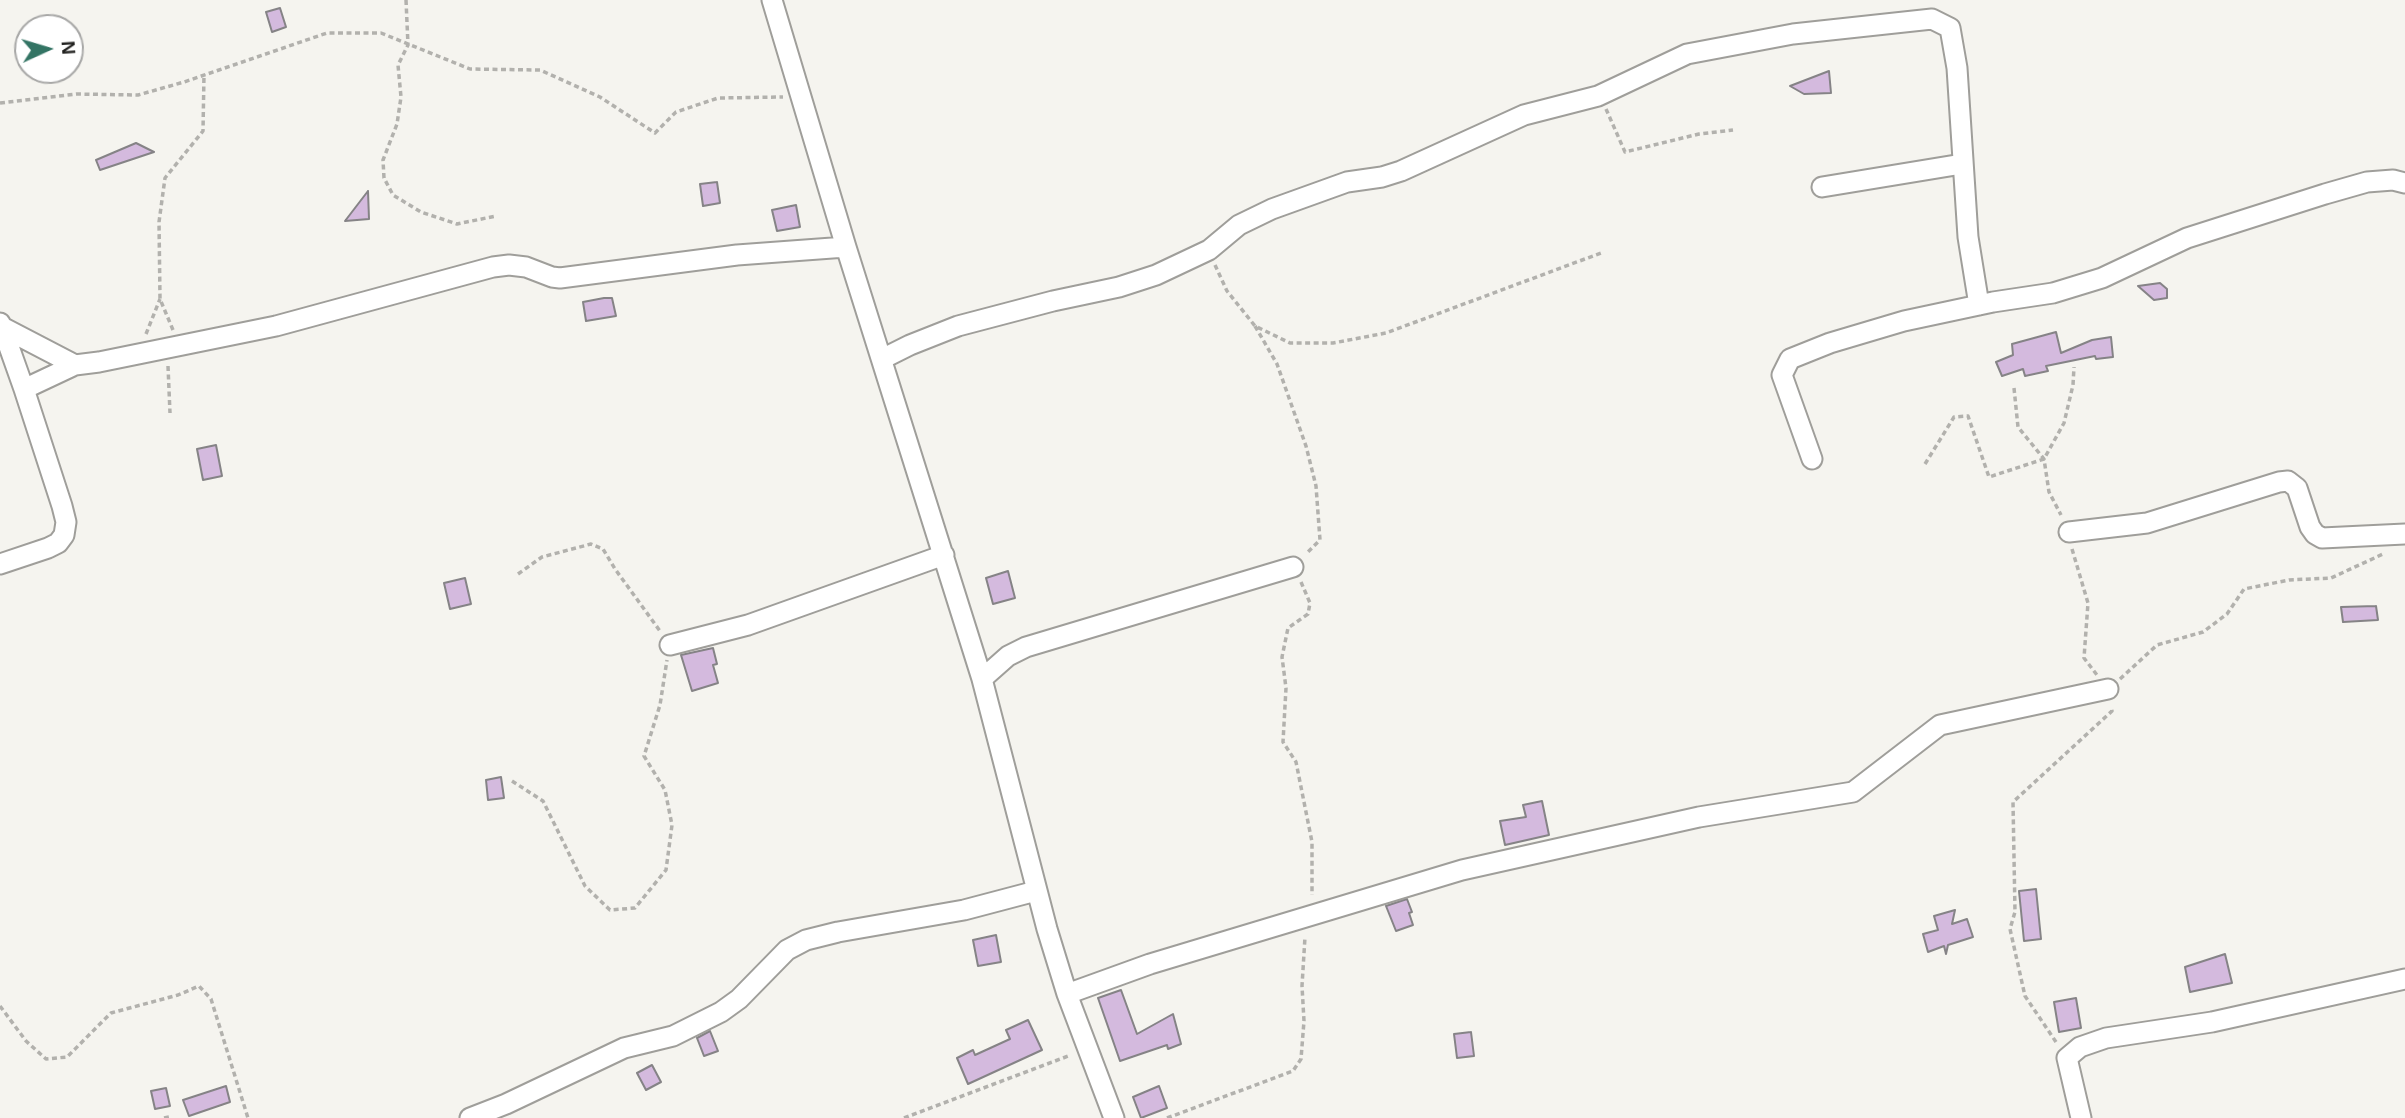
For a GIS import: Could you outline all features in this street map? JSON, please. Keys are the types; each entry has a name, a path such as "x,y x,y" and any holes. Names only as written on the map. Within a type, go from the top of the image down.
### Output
{"street":[{"path":"772,0 846,247 982,679 1036,891 1067,994 1114,1118"},
{"path":"883,359 958,326 1119,287 1156,275 1209,250 1239,225 1295,200 1347,182 1402,171 1524,115 1598,96 1687,54 1793,34 1932,19 1950,27 1957,68 1968,237 1979,305"},
{"path":"1822,187 1962,164"},
{"path":"1812,459 1782,375 1790,359 1830,343 1904,321 2053,293 2102,278 2187,238 2325,194 2367,182 2393,180 2405,183"},
{"path":"24,389 75,365 276,326 493,267 526,267 560,278 737,255 846,247"},
{"path":"1,325 75,365"},
{"path":"0,564 58,543 64,535 66,522 1,325"},
{"path":"2069,532 2147,523 2288,481 2297,488 2310,527 2322,538 2405,534"},
{"path":"670,645 748,625 944,555"},
{"path":"982,679 1008,656 1026,647 1293,567"},
{"path":"1067,994 1150,964 1462,870 1699,817 1853,792 1940,725 2108,689"},
{"path":"470,1118 506,1104 624,1048 673,1036 721,1012 739,999 787,950 806,940 964,910 1036,891"},
{"path":"2081,1118 2067,1058 2080,1046 2106,1038 2213,1022 2405,979"}],"path":[{"path":"406,0 408,44 398,65 401,97 397,124 383,160 384,178 393,195 421,212 457,224 496,216"},
{"path":"0,103 76,94 138,95 327,33 381,33 470,69 540,70 600,97 654,133 677,112 718,98 800,96"},
{"path":"170,413 173,347 160,299 159,222 165,178 203,131 204,75"},
{"path":"1598,96 1625,152 1699,134 1733,130"},
{"path":"1167,1118 1293,1071 1301,1059 1304,1021 1303,958 1305,937 1312,914 1312,842 1296,762 1283,742 1286,688 1282,657 1288,628 1308,614 1310,603 1293,567 1320,540 1316,486 1306,446 1277,364 1255,326 1227,291 1209,250"},
{"path":"1255,326 1290,342 1333,343 1386,333 1601,253"},
{"path":"141,353 150,319 160,299"},
{"path":"1925,464 1954,417 1969,416 1989,477 2044,458 2064,423 2073,385 2074,367"},
{"path":"2014,388 2018,426 2044,458 2049,492 2069,532 2088,603 2084,658 2108,689 2112,711 2012,802 2015,912 2010,929 2025,996 2067,1058"},
{"path":"512,781 542,801 585,886 610,910 635,908 666,870 672,825 664,790 644,756 660,705 670,645 603,549 591,544 542,557 518,574"},
{"path":"2108,689 2157,645 2203,632 2227,614 2244,589 2289,580 2331,578 2386,552"},
{"path":"0,1006 26,1041 47,1059 67,1057 111,1013 178,995 199,986 211,999 248,1118"},
{"path":"904,1118 1086,1049"},
{"path":"164,1118 169,1117"}],"building":[{"path":"280,8 286,27 272,32 266,12"},
{"path":"1829,71 1831,93 1804,94 1790,86"},
{"path":"136,143 154,152 100,170 96,160"},
{"path":"717,182 720,203 703,206 700,184"},
{"path":"368,191 369,219 345,221"},
{"path":"796,205 800,227 777,231 772,210"},
{"path":"2160,283 2167,289 2167,298 2154,300 2138,286"},
{"path":"612,298 616,316 586,321 583,302"},
{"path":"2056,332 2061,353 2092,340 2111,337 2113,357 2096,359 2095,356 2046,366 2048,371 2025,376 2023,369 2002,376 1996,362 2013,355 2012,344"},
{"path":"216,445 222,476 203,480 197,449"},
{"path":"1008,571 1015,598 993,604 986,578"},
{"path":"465,578 471,604 450,609 444,583"},
{"path":"2376,606 2378,620 2343,622 2341,607"},
{"path":"713,648 717,664 713,665 718,683 692,691 681,655"},
{"path":"501,777 504,798 488,800 486,780"},
{"path":"1542,801 1549,835 1505,845 1500,821 1526,817 1523,805"},
{"path":"2036,889 2041,939 2024,941 2019,891"},
{"path":"1407,899 1413,925 1396,931 1386,906"},
{"path":"1955,910 1952,924 1967,919 1973,937 1948,945 1946,954 1944,946 1928,952 1923,934 1938,930 1934,916"},
{"path":"996,935 1001,962 978,966 973,940"},
{"path":"2225,954 2232,983 2190,992 2185,967"},
{"path":"1121,990 1137,1034 1173,1014 1181,1044 1168,1049 1167,1045 1120,1061 1098,998"},
{"path":"2076,998 2081,1028 2059,1032 2054,1002"},
{"path":"1028,1020 1042,1050 968,1084 957,1058 973,1050 975,1055 1010,1039 1006,1030"},
{"path":"710,1031 718,1051 704,1056 697,1038"},
{"path":"1471,1032 1474,1056 1457,1058 1454,1034"},
{"path":"652,1065 661,1082 646,1090 637,1073"},
{"path":"226,1086 230,1102 189,1116 183,1100"},
{"path":"1159,1086 1167,1108 1141,1118 1133,1097"},
{"path":"166,1088 170,1106 155,1109 151,1091"}]}
